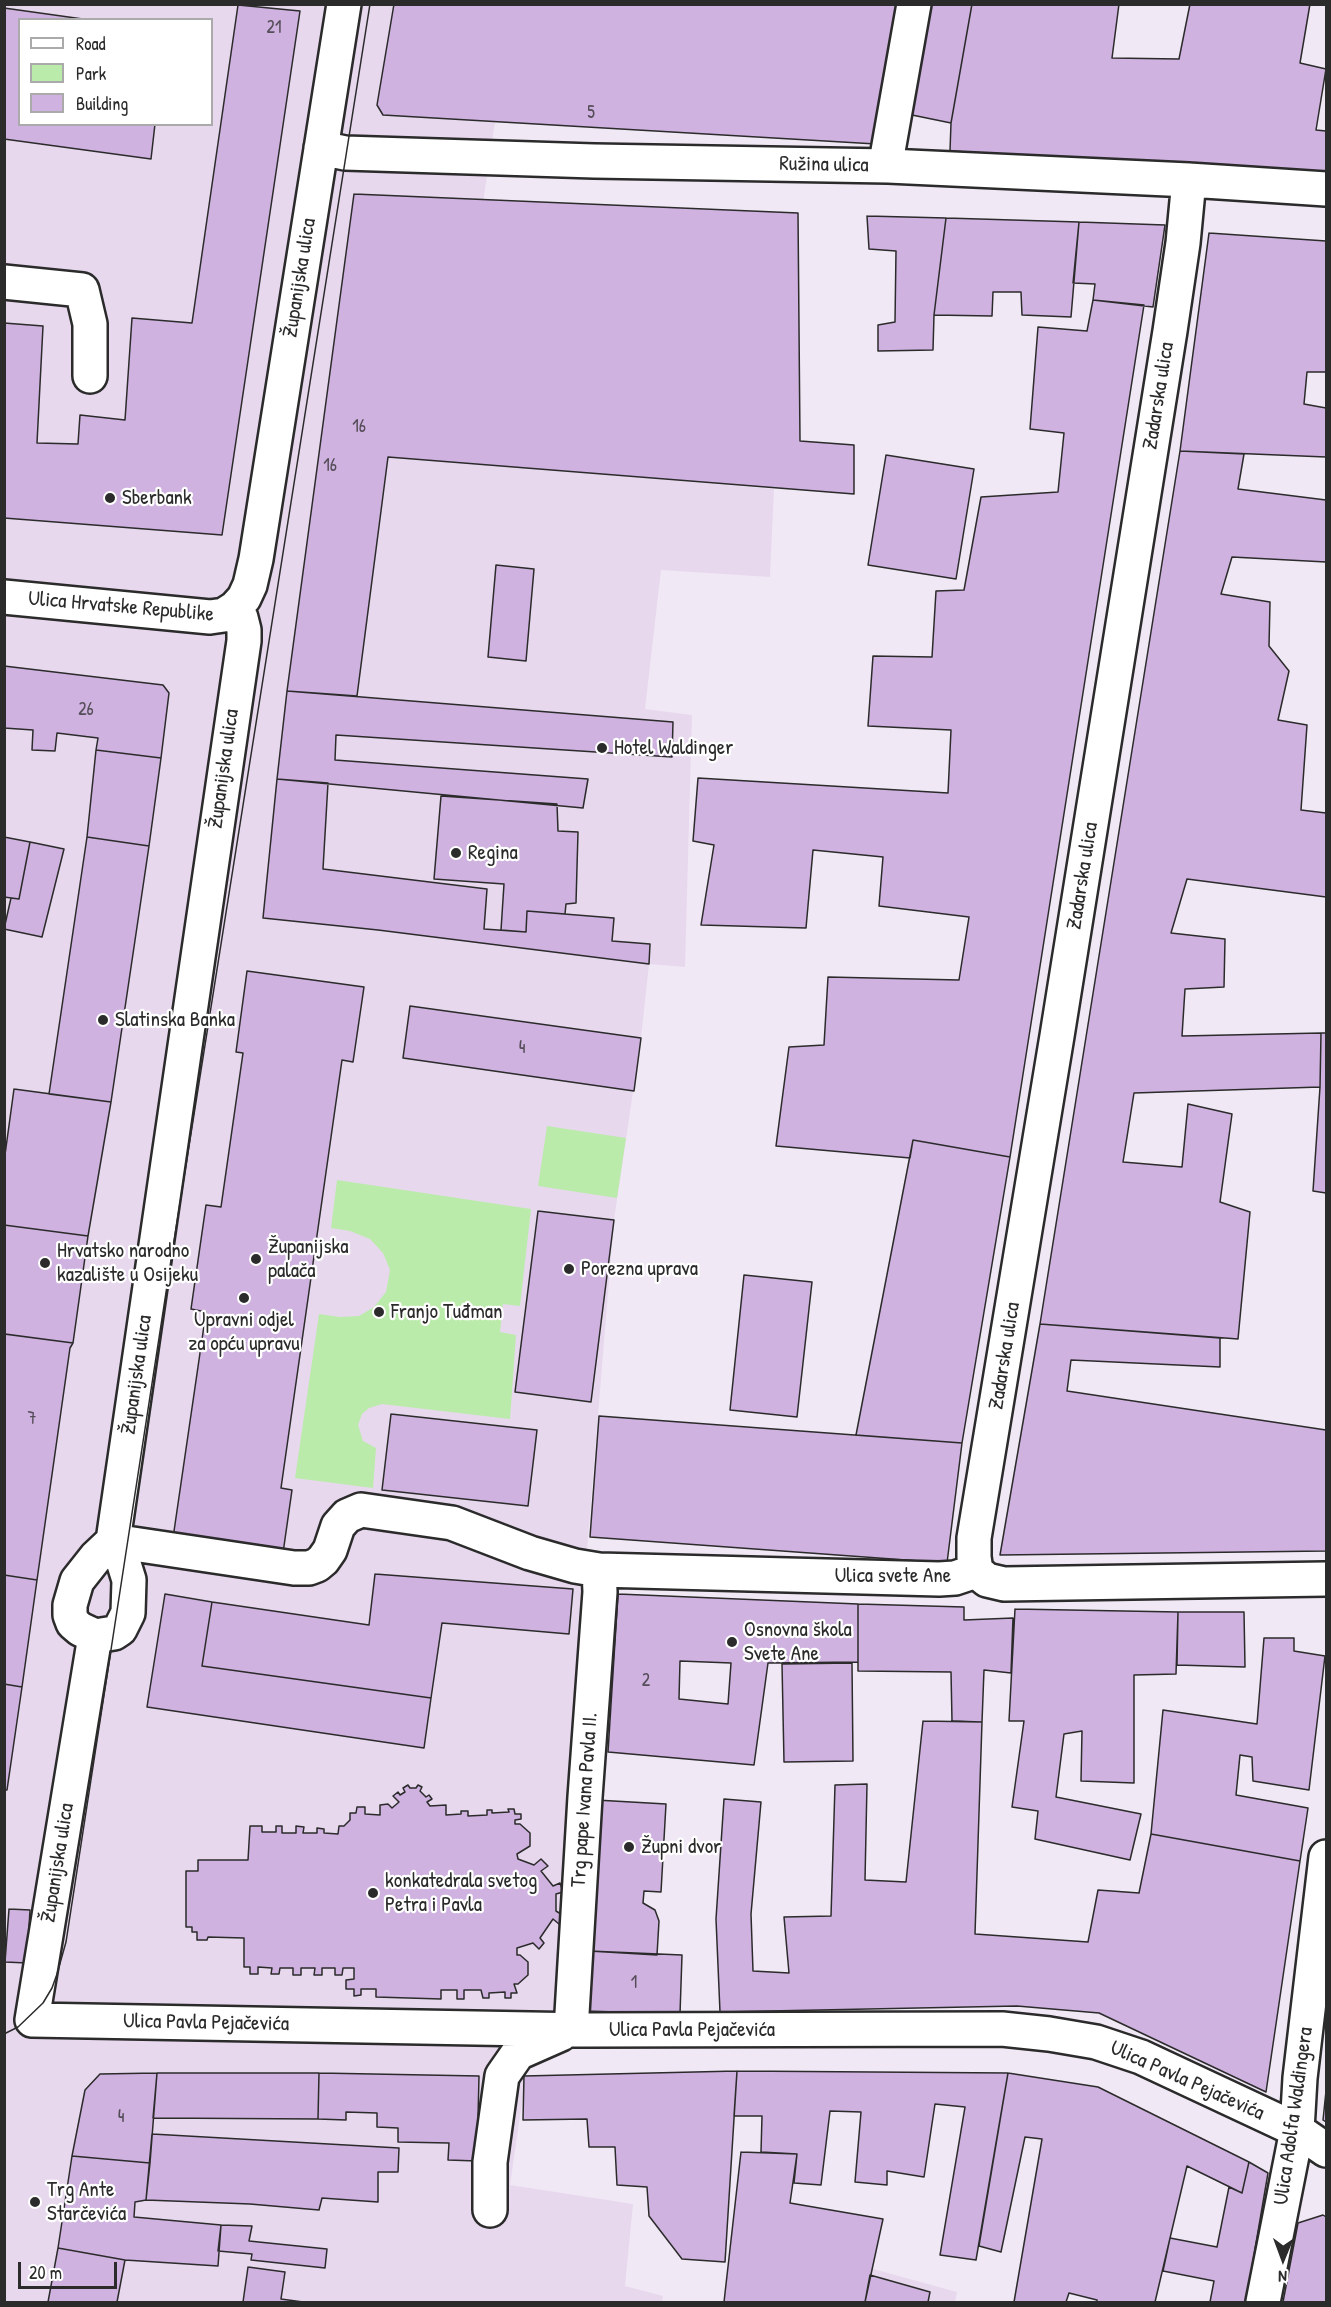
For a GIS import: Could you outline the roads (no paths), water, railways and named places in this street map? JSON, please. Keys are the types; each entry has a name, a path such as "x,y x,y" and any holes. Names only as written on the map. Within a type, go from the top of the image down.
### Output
{"street":[{"name":"Županijska ulica","path":"113,1542 244,641 241,618 235,608 244,598 250,585 256,559 344,4"},
{"path":"888,166 888,151 915,4"},
{"name":"Ružina ulica","path":"321,148 345,153 594,161 888,166 1189,180 1326,189"},
{"name":"Zadarska ulica","path":"976,1571 974,1538 1168,343 1183,243 1189,180"},
{"path":"4,282 82,290 90,324 90,376"},
{"name":"Ulica Hrvatske Republike","path":"4,597 202,616 224,615 235,608"},
{"name":"Ulica svete Ane","path":"113,1542 294,1568 309,1568 323,1560 330,1550 338,1526 347,1515 361,1510 452,1523 530,1553 575,1566 599,1570 939,1580 955,1578 976,1571 987,1580 1004,1584 1326,1578"},
{"path":"113,1542 129,1580 128,1613 120,1629 114,1633 95,1636 73,1623 70,1605 77,1581 96,1557 113,1542"},
{"name":"Trg pape Ivana Pavla II.","path":"571,2030 600,1592 599,1570"},
{"name":"Županijska ulica","path":"32,2020 95,1636"},
{"name":"Ulica Adolfa Waldingera","path":"1263,2302 1297,2130 1300,2078 1326,1857"},
{"name":"Ulica Pavla Pejačevića","path":"32,2020 571,2030 991,2029 1049,2034 1096,2042 1141,2057 1297,2130 1326,2150"},
{"path":"490,2210 490,2162 502,2076 518,2053 571,2030"}],"tram line":[{"path":"4,2034 18,2027 43,2003 52,1988 66,1942 173,1247 370,4"}],"place":[{"name":"Sberbank","path":"110,498"},
{"name":"Hotel Waldinger","path":"602,748"},
{"name":"Regina","path":"456,853"},
{"name":"Slatinska Banka","path":"103,1020"},
{"name":"Županijska palača","path":"256,1259"},
{"name":"Hrvatsko narodno kazalište u Osijeku","path":"45,1263"},
{"name":"Porezna uprava","path":"569,1269"},
{"name":"Upravni odjel za opću upravu","path":"244,1298"},
{"name":"Franjo Tuđman","path":"379,1312"},
{"name":"Osnovna škola Svete Ane","path":"732,1642"},
{"name":"Župni dvor","path":"629,1847"},
{"name":"konkatedrala svetog Petra i Pavla","path":"373,1893"},
{"name":"Trg Ante Starčevića","path":"35,2202"}]}
